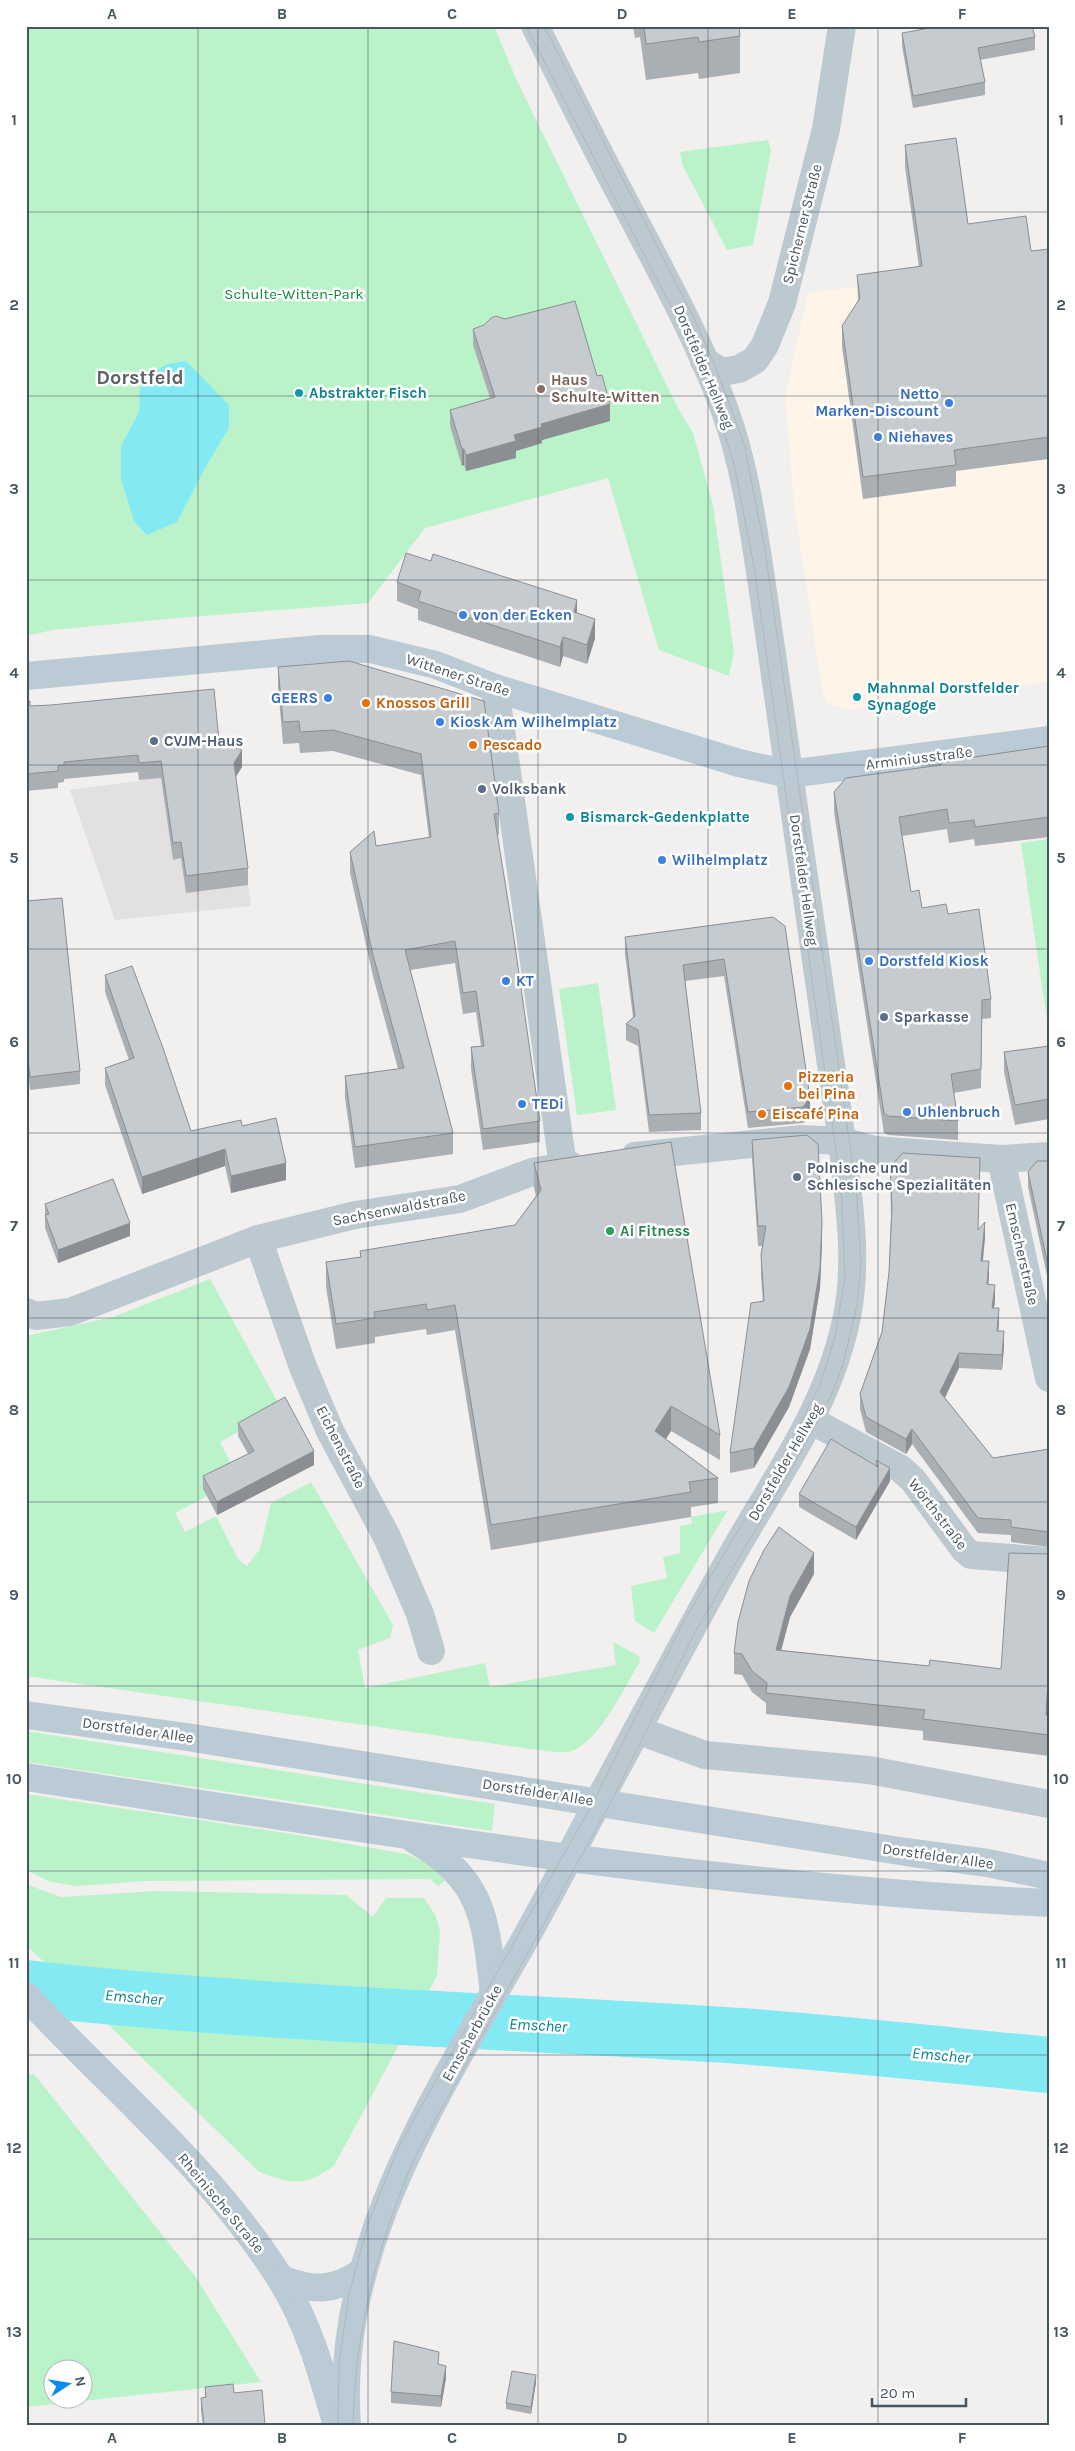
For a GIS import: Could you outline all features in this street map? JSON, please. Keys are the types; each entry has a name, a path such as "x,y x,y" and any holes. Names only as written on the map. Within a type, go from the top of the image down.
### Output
{"main road":[{"name":"Wittener Straße","path":"26,676 319,649 370,649 436,665 495,688 739,762 789,774"},
{"name":"Arminiusstraße","path":"789,774 1049,740"},
{"name":"Dorstfelder Allee","path":"26,1715 188,1737 906,1852 988,1863 1049,1876"},
{"path":"26,1777 408,1836 695,1875 916,1896 1049,1903"},
{"name":"Emscherbrücke","path":"362,2272 384,2206 425,2117 540,1913 598,1802"},
{"path":"408,1836 439,1854 457,1870 472,1890 488,1941 494,1994"},
{"name":"Rheinische Straße","path":"31,2001 200,2174 281,2278 317,2353 336,2425"},
{"path":"281,2278 303,2287 322,2289 345,2283 362,2272"},
{"path":"348,2425 345,2392 350,2333 362,2272"}],"street":[{"name":"Dorstfelder Hellweg","path":"535,26 664,277 704,361 724,408 744,480 762,585 842,1141 852,1233 852,1270 848,1310 836,1364 812,1420 678,1649 638,1730 598,1802"},
{"name":"Spicherner Straße","path":"704,361 722,372 739,369 754,360 765,345 782,303 817,168 826,129 842,26"},
{"path":"495,688 563,1166"},
{"name":"Sachsenwaldstraße","path":"26,1312 36,1316 70,1312 258,1239 355,1215 460,1199 532,1172 563,1166 651,1153 802,1138 842,1141 874,1150 1001,1159 1049,1156"},
{"name":"Emscherstraße","path":"1001,1159 1049,1378"},
{"name":"Eichenstraße","path":"258,1239 303,1367 330,1431 387,1537 420,1614 431,1651"},
{"name":"Wörthstraße","path":"812,1420 901,1468 913,1480 964,1549 971,1555 1049,1561"},
{"path":"638,1730 705,1755 869,1770 1049,1804"}],"shaded area":[{"path":"1049,262 1049,682 848,710 827,703 822,688 795,511 785,398 808,293"},
{"path":"234,776 251,906 115,920 70,790 167,777"}],"green space":[{"name":"Schulte-Witten-Park","path":"26,26 494,26 517,81 677,406 693,433 713,505 734,653 729,676 659,650 608,478 425,528 368,603 166,619 53,630 26,636"},
{"path":"768,140 771,151 753,245 727,250 682,164 680,152"},
{"path":"1049,839 1049,1034 1021,843"},
{"path":"598,983 616,1110 577,1115 559,989"},
{"path":"210,1279 281,1408 220,1442 239,1479 175,1513 185,1532 216,1516 238,1559 247,1566 260,1549 271,1503 311,1482 393,1625 390,1638 358,1650 365,1688 485,1663 490,1687 616,1665 613,1642 639,1656 640,1662 609,1715 599,1729 577,1749 566,1752 549,1751 26,1676 26,1336 113,1317"},
{"path":"728,1510 654,1633 635,1621 631,1586 667,1578 663,1557 680,1553 680,1526 692,1524 691,1517"},
{"path":"26,1731 495,1804 492,1831 26,1762"},
{"path":"26,1794 286,1833 406,1854 430,1864 446,1880 438,1886 430,1879 146,1881 77,1886 51,1882 26,1870"},
{"path":"26,1884 61,1897 156,1891 346,1895 373,1917 386,1898 424,1898 436,1916 440,1932 437,1976 420,2007 321,2005 60,1977 26,1945"},
{"path":"83,2000 234,2011 250,2019 408,2028 334,2166 314,2178 298,2182 280,2179 258,2171"},
{"path":"34,2074 195,2276 261,2382 92,2400 92,2358 42,2358 42,2405 26,2407 26,2075"}],"water":[{"path":"186,361 229,405 229,428 205,468 177,522 147,535 134,521 121,479 121,446 139,412 140,388 149,375 167,364"}],"building":[{"path":"644,26 739,26 740,36 699,42 698,37 646,44"},
{"path":"941,26 1032,26 1035,37 978,48 985,82 913,96 902,33"},
{"name":"Netto Marken-Discount","path":"956,138 968,224 1026,216 1031,251 1049,249 1049,437 954,450 956,465 863,477 842,326 860,298 857,275 922,266 905,145"},
{"name":"Haus Schulte-Witten","path":"575,301 597,376 602,375 610,404 541,424 542,427 514,435 516,441 466,455 464,449 462,449 450,410 495,397 473,329 484,325 496,316 505,319"},
{"path":"406,553 431,561 433,554 577,600 574,612 595,619 587,645 563,637 560,647 418,601 421,591 397,582"},
{"path":"349,661 484,701 499,813 494,814 540,1121 483,1129 471,1047 484,1046 476,991 463,993 455,941 405,950 453,1133 355,1147 345,1076 404,1068 373,955 350,852 374,831 376,846 431,837 421,754 333,730 300,732 299,721 283,722 278,667"},
{"path":"214,689 219,741 242,750 234,763 248,868 186,876 181,842 173,843 161,761 139,763 138,755 64,762 64,765 58,766 58,771 26,774 26,702 30,701 30,706 51,705"},
{"path":"1049,746 1049,817 975,827 974,820 949,823 947,809 899,817 911,892 919,890 922,908 946,904 948,914 979,909 991,999 982,1000 981,1069 951,1074 958,1121 888,1116 884,1113 834,792 846,778 941,765 941,762"},
{"path":"62,898 80,1071 30,1077 26,1040 26,901"},
{"path":"773,917 785,926 810,1098 803,1107 748,1112 724,959 683,965 701,1113 649,1115 638,1030 626,1024 635,1016 625,937"},
{"path":"132,966 163,1048 191,1131 241,1120 242,1126 276,1118 286,1163 231,1176 225,1149 142,1177 105,1068 134,1058 105,975"},
{"path":"1049,1046 1049,1099 1015,1105 1004,1052"},
{"path":"807,1135 818,1144 822,1222 820,1268 810,1329 789,1387 754,1448 730,1453 751,1303 764,1301 761,1255 766,1226 758,1226 752,1140"},
{"path":"671,1142 720,1435 671,1406 655,1431 718,1478 689,1482 691,1492 491,1525 455,1305 427,1310 426,1304 374,1312 375,1318 336,1324 326,1262 361,1257 360,1251 515,1225 541,1190 534,1163"},
{"path":"903,1153 980,1158 978,1230 985,1222 981,1261 989,1261 987,1284 995,1285 992,1308 999,1308 997,1331 1004,1331 1002,1355 959,1353 940,1392 993,1458 1049,1449 1049,1532 1011,1527 1011,1520 978,1518 912,1429 906,1439 866,1417 860,1394 882,1332 889,1272 892,1208 890,1167"},
{"path":"1037,1161 1049,1161 1049,1270 1028,1172"},
{"path":"113,1179 130,1223 58,1250 45,1215 49,1214 45,1204"},
{"path":"285,1397 314,1451 217,1502 203,1476 254,1451 238,1423"},
{"path":"831,1439 878,1467 876,1460 890,1468 856,1527 799,1494"},
{"path":"779,1527 814,1553 790,1596 776,1650 929,1666 930,1660 1001,1669 1009,1553 1049,1554 1049,1666 1046,1715 1049,1715 1049,1735 923,1719 925,1710 766,1693 767,1683 752,1671 742,1654 734,1653 738,1622 749,1581 764,1550"},
{"path":"394,2341 439,2352 438,2364 446,2366 441,2396 391,2392"},
{"path":"512,2371 536,2375 531,2407 506,2403"},
{"path":"233,2384 234,2393 262,2390 265,2425 204,2425 201,2398 206,2397 205,2387"}],"waterway":[{"name":"Emscher","path":"26,1988 205,2005 294,2011 741,2036 1049,2065"}],"tram line":[{"path":"338,2425 339,2363 349,2294 369,2221 400,2144 594,1801 684,1621 787,1449 820,1385 835,1337 845,1277 841,1187 754,567 734,464 717,410 682,328 526,26"},
{"path":"353,2425 358,2355 364,2320 380,2253 402,2187 416,2155 610,1804 695,1632 792,1468 831,1396 843,1364 857,1305 861,1263 856,1188 765,550 744,444 716,368 694,318 544,26"}],"place":[{"name":"Haus Schulte-Witten","path":"541,389"},
{"name":"Abstrakter Fisch","path":"299,393"},
{"name":"Netto Marken-Discount","path":"949,403"},
{"name":"Niehaves","path":"878,437"},
{"name":"von der Ecken","path":"463,615"},
{"name":"Mahnmal Dorstfelder Synagoge","path":"857,697"},
{"name":"GEERS","path":"328,698"},
{"name":"Knossos Grill","path":"366,703"},
{"name":"Kiosk Am Wilhelmplatz","path":"440,722"},
{"name":"CVJM-Haus","path":"154,741"},
{"name":"Pescado","path":"473,745"},
{"name":"Volksbank","path":"482,789"},
{"name":"Bismarck-Gedenkplatte","path":"570,817"},
{"name":"Wilhelmplatz","path":"662,860"},
{"name":"Dorstfeld Kiosk","path":"869,961"},
{"name":"KT","path":"506,981"},
{"name":"Sparkasse","path":"884,1017"},
{"name":"Pizzeria bei Pina","path":"788,1086"},
{"name":"TEDi","path":"522,1104"},
{"name":"Uhlenbruch","path":"907,1112"},
{"name":"Eiscafé Pina","path":"762,1114"},
{"name":"Polnische und Schlesische Spezialitäten","path":"797,1177"},
{"name":"Ai Fitness","path":"610,1231"}],"district":[{"name":"Dorstfeld","path":"140,377"}]}
